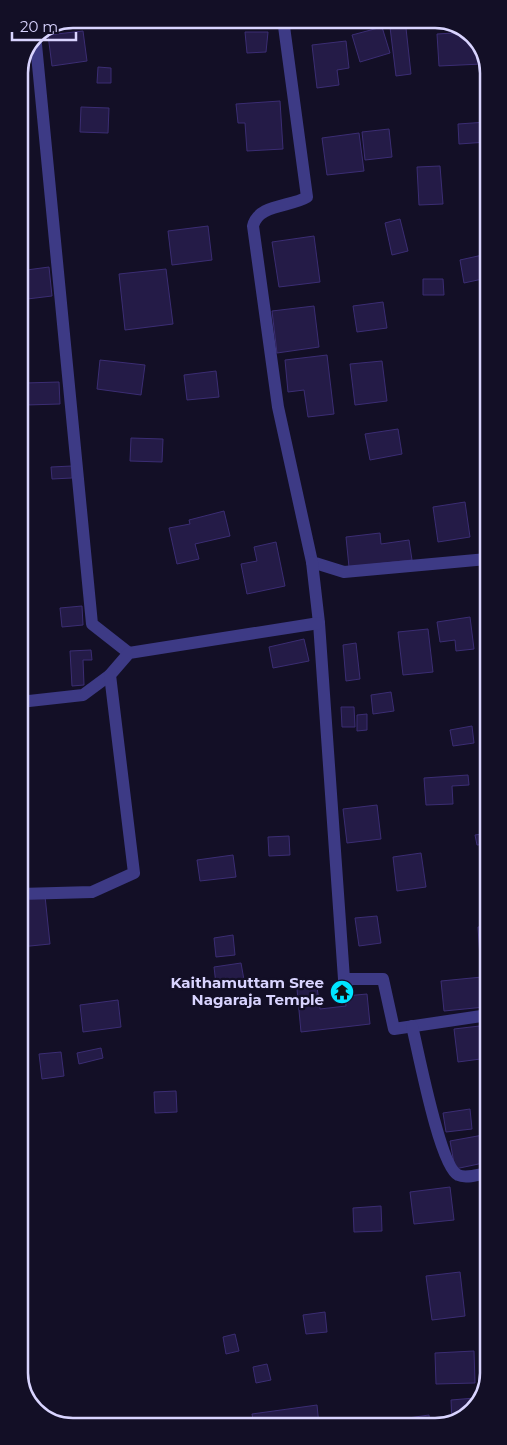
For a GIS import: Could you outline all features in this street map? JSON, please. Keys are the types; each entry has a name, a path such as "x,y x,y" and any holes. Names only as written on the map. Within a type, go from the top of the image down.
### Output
{"street":[{"path":"284,28 307,197 262,212 255,219 254,226 278,407 312,562 319,623 344,979 383,979 394,1029 480,1016"},
{"path":"36,47 92,624 129,653"},
{"path":"312,562 344,572 480,559"},
{"path":"28,701 83,694 110,675 129,653 319,623"},
{"path":"28,894 92,892 134,873 110,675"},
{"path":"412,1026 438,1133 451,1169 457,1175 480,1174"}],"building":[{"path":"382,28 390,53 360,62 352,35"},
{"path":"390,28 406,28 411,74 396,76"},
{"path":"83,31 87,61 52,66 48,35"},
{"path":"245,32 268,32 266,52 247,53"},
{"path":"455,33 464,39 476,55 479,64 439,66 437,34"},
{"path":"346,41 349,68 337,70 339,85 317,88 312,45"},
{"path":"98,67 111,68 111,83 97,83"},
{"path":"280,101 283,149 247,151 245,123 238,123 236,104"},
{"path":"81,107 109,108 108,133 80,132"},
{"path":"480,122 480,142 459,144 458,124"},
{"path":"389,129 392,157 365,160 362,132"},
{"path":"359,133 364,171 327,175 322,138"},
{"path":"440,166 443,204 419,205 417,167"},
{"path":"400,219 408,251 392,255 385,223"},
{"path":"208,226 212,260 172,265 168,231"},
{"path":"314,236 320,282 279,287 272,242"},
{"path":"480,256 480,280 464,283 460,260"},
{"path":"49,267 52,296 28,299 28,270"},
{"path":"166,269 173,324 125,330 119,274"},
{"path":"423,279 443,279 444,295 423,295"},
{"path":"383,302 387,328 357,332 353,306"},
{"path":"314,306 319,347 277,353 272,311"},
{"path":"327,355 334,414 308,417 304,390 288,392 285,360"},
{"path":"100,360 145,365 141,395 97,389"},
{"path":"382,361 387,401 355,405 350,364"},
{"path":"216,371 219,397 187,400 184,375"},
{"path":"59,382 60,404 28,405 28,383"},
{"path":"398,429 402,454 370,460 365,434"},
{"path":"131,438 163,439 162,462 130,461"},
{"path":"72,466 72,478 52,479 51,467"},
{"path":"465,502 470,537 438,542 433,507"},
{"path":"224,511 230,536 195,544 199,559 177,564 169,528 190,524 189,520"},
{"path":"380,533 381,544 409,540 412,560 349,567 346,537"},
{"path":"276,542 285,586 247,594 241,564 257,561 254,547"},
{"path":"82,606 83,625 62,627 60,608"},
{"path":"470,617 474,649 456,651 455,640 440,642 437,622"},
{"path":"428,629 433,672 403,675 398,632"},
{"path":"304,639 309,661 273,668 269,647"},
{"path":"356,643 360,679 346,681 343,645"},
{"path":"91,650 92,660 83,660 84,685 72,686 70,651"},
{"path":"391,692 394,711 373,714 371,695"},
{"path":"341,707 354,707 355,727 342,727"},
{"path":"367,714 367,730 357,731 357,715"},
{"path":"472,726 474,743 453,746 450,730"},
{"path":"468,775 469,785 452,786 453,804 426,805 424,778"},
{"path":"377,805 381,839 347,843 343,809"},
{"path":"480,834 480,845 477,845 475,835"},
{"path":"289,836 290,855 269,856 268,837"},
{"path":"421,853 426,887 397,891 393,857"},
{"path":"233,855 236,877 200,881 197,860"},
{"path":"45,896 50,944 28,946 28,898"},
{"path":"377,916 381,943 359,946 355,918"},
{"path":"478,927 480,927 480,959"},
{"path":"233,935 235,955 216,957 214,938"},
{"path":"241,963 244,980 216,984 214,967"},
{"path":"480,977 480,1007 444,1011 441,981"},
{"path":"317,987 320,1009 346,1006 345,996 367,994 370,1024 301,1032 297,989"},
{"path":"118,1000 121,1027 83,1032 80,1005"},
{"path":"480,1026 480,1059 458,1062 454,1029"},
{"path":"101,1048 103,1058 79,1064 77,1053"},
{"path":"61,1052 64,1076 42,1079 39,1054"},
{"path":"176,1091 177,1112 155,1113 154,1092"},
{"path":"470,1109 472,1129 446,1132 443,1113"},
{"path":"480,1136 480,1164 455,1169 450,1141"},
{"path":"450,1187 454,1220 414,1224 410,1192"},
{"path":"381,1206 382,1231 354,1232 353,1208"},
{"path":"460,1272 465,1316 432,1320 426,1276"},
{"path":"325,1312 327,1332 306,1334 303,1315"},
{"path":"235,1334 239,1351 226,1354 223,1337"},
{"path":"474,1351 475,1383 436,1384 435,1353"},
{"path":"267,1364 271,1380 256,1383 253,1367"},
{"path":"471,1398 459,1410 452,1414 451,1400"},
{"path":"317,1405 318,1418 253,1418 252,1414"},
{"path":"429,1415 429,1418 408,1418"}],"place":[{"name":"Kaithamuttam Sree Nagaraja Temple","path":"342,992"}]}
